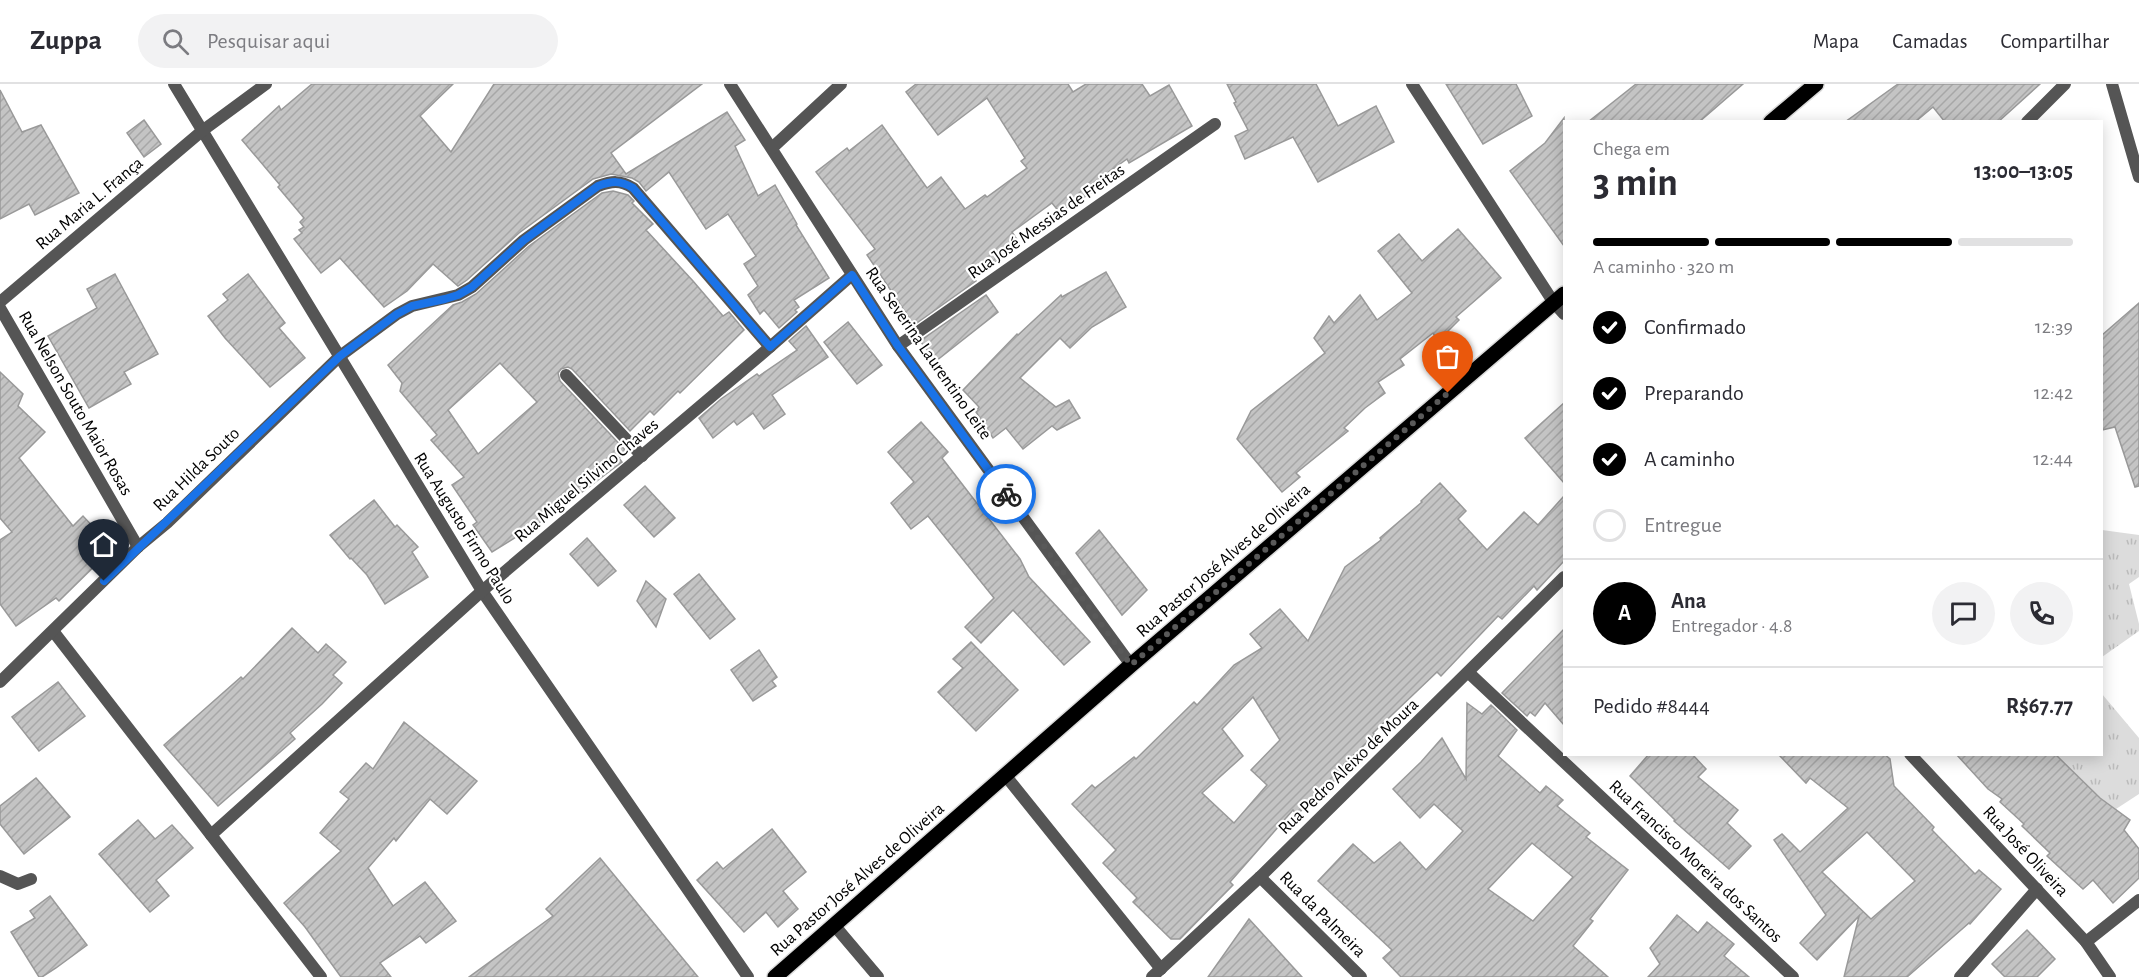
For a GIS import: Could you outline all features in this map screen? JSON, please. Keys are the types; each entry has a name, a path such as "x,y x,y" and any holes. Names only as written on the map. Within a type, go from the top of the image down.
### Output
{"main road":[{"path":"1773,120 1810,86"},
{"name":"Rua Pastor José Alves de Oliveira","path":"775,977 1131,665 1561,304"}],"street":[{"name":"Rua Augusto Firmo Paulo","path":"174,84 482,591 748,977"},
{"name":"Rua Maria L. França","path":"0,302 202,131 266,84"},
{"name":"Rua Severina Laurentino Leite","path":"730,84 898,346 1131,665"},
{"path":"772,148 841,84"},
{"path":"1412,84 1561,304"},
{"path":"2029,120 2065,84"},
{"path":"2112,84 2139,177"},
{"name":"Rua José Messias de Freitas","path":"898,346 1215,124"},
{"name":"Rua Hilda Souto","path":"0,682 138,547 175,515 340,356 397,314 412,306 458,295 472,287 524,240 592,189 610,182 622,181 633,188 770,347"},
{"name":"Rua Miguel Silvino Chaves","path":"211,835 482,591 852,275"},
{"name":"Rua Nelson Souto Maior Rosas","path":"0,308 138,547"},
{"path":"566,375 642,456"},
{"name":"Rua Pedro Aleixo de Moura","path":"1157,973 1260,877 1563,578"},
{"path":"53,631 321,977"},
{"name":"Rua Francisco Moreira dos Santos","path":"1469,673 1793,977"},
{"name":"Rua José Oliveira","path":"1912,756 2086,942 2110,977"},
{"path":"1005,775 1157,973"},
{"path":"0,876 18,884 31,879"},
{"name":"Rua da Palmeira","path":"1260,877 1361,977"},
{"path":"1960,977 2037,889"},
{"path":"2086,942 2139,900"},
{"path":"834,925 878,977"}],"green space":[{"path":"2103,530 2139,535 2139,577 2129,584 2139,631 2103,656"},
{"path":"2103,695 2139,738 2139,794 2116,809 2100,798 2057,756 2103,756"}],"building":[{"path":"312,84 453,84 420,116 451,152 494,84 702,84 611,153 626,174 727,112 745,140 735,146 758,196 775,185 796,225 829,278 794,300 799,307 795,310 797,312 779,328 764,310 760,314 748,295 758,286 744,264 756,256 728,214 706,229 669,172 646,191 639,182 632,178 611,174 593,179 519,233 458,286 433,264 407,291 384,307 340,258 321,273 294,239 302,233 299,230 304,227 300,222 304,218 242,140 279,106 281,110"},
{"path":"916,84 1068,84 1073,92 1086,84 1142,84 1150,96 1169,85 1192,126 1129,163 1127,159 1089,186 1092,192 1060,213 1052,203 1012,232 1020,244 973,278 976,281 914,325 867,255 875,249 816,172 847,148 849,151 882,125 927,188 941,177 965,209 985,195 987,197 1027,168 1021,161 1025,158 987,98 938,135 906,92"},
{"path":"1227,84 1316,84 1338,126 1376,106 1394,142 1318,182 1293,137 1245,159 1235,136 1248,130"},
{"path":"1446,84 1516,84 1532,116 1483,144"},
{"path":"1636,84 1743,84 1701,120 1591,120"},
{"path":"1898,84 2040,84 2000,120 1943,120 1933,107 1917,120 1848,120"},
{"path":"0,90 22,132 41,125 79,193 35,215 29,204 0,219"},
{"path":"1564,118 1563,245 1510,171 1545,143"},
{"path":"144,120 161,144 144,157 127,133"},
{"path":"613,191 628,195 634,201 632,203 653,224 646,230 723,316 729,312 744,330 680,393 678,391 654,415 650,411 630,431 572,369 568,367 561,369 558,373 560,381 626,451 619,458 622,462 553,514 492,552 473,525 477,522 452,485 464,477 431,440 437,435 400,391 402,383 388,365 453,305 476,294 529,246 602,193","holes":["500,363 537,402 478,454 448,410"]},
{"path":"1458,229 1501,278 1456,317 1459,320 1438,341 1433,333 1400,359 1404,365 1378,382 1385,393 1344,428 1348,431 1296,473 1300,477 1282,492 1237,439 1251,411 1325,353 1314,338 1329,316 1334,323 1360,295 1377,320 1412,293 1378,251 1399,234 1422,261"},
{"path":"1106,272 1126,307 1092,327 1070,348 1060,338 1020,378 1056,407 1069,400 1080,418 1057,430 1052,426 1023,449 1006,428 993,438 976,412 979,407 963,390 1017,334 1061,295 1062,297"},
{"path":"115,274 158,354 124,372 131,384 89,408 48,336 97,308 87,289"},
{"path":"248,274 285,323 279,328 305,358 270,387 208,316 228,300 223,294"},
{"path":"986,295 998,312 936,361 920,341"},
{"path":"2139,303 2139,486 2135,487 2115,427 2103,430 2103,334"},
{"path":"848,322 882,365 857,384 824,342"},
{"path":"806,326 828,357 772,395 785,414 764,429 753,413 737,425 734,421 713,438 699,418 721,399 757,374 759,376 797,350 789,341"},
{"path":"0,372 23,394 18,406 45,432 19,458 73,526 83,516 113,548 59,601 56,598 16,626 0,604 0,540 12,532 0,518"},
{"path":"1563,404 1563,482 1525,438"},
{"path":"921,422 948,452 942,458 1020,559 1029,577 1090,642 1064,665 1013,610 981,643 965,627 994,598 928,516 911,529 891,503 914,482 888,452"},
{"path":"1440,483 1466,511 1458,519 1487,550 1524,512 1538,525 1563,497 1563,562 1537,590 1534,586 1502,619 1498,616 1441,676 1437,672 1373,733 1375,735 1344,764 1347,768 1325,790 1322,788 1297,815 1293,810 1230,882 1233,885 1180,939 1171,939 1133,902 1137,898 1103,863 1116,850 1072,804 1092,785 1095,788 1134,757 1136,759 1194,702 1197,705 1234,665 1262,648 1250,634 1280,609 1308,641 1345,567 1381,540 1380,538 1422,502","holes":["1253,697 1280,740 1251,770 1267,785 1234,823 1202,793 1243,756 1222,729"]},
{"path":"645,486 675,518 654,537 624,505"},
{"path":"374,500 395,527 397,525 418,547 412,552 428,577 385,604 367,575 330,535"},
{"path":"1099,530 1147,590 1122,615 1076,553"},
{"path":"587,538 616,571 598,586 570,554"},
{"path":"699,574 735,619 710,639 674,594"},
{"path":"646,581 666,599 656,627 637,601"},
{"path":"292,628 318,653 326,644 346,662 333,675 342,683 290,733 295,739 218,806 164,745 241,677 243,679"},
{"path":"1563,630 1563,724 1545,703 1535,716 1530,712 1527,716 1502,693"},
{"path":"971,642 1018,690 976,731 938,692 963,668 953,659"},
{"path":"759,650 777,677 772,681 776,686 753,701 731,670"},
{"path":"58,682 85,716 39,751 12,717"},
{"path":"1467,703 1482,714 1491,705 1517,730 1498,756 1540,793 1546,786 1563,800 1557,806 1590,833 1586,837 1628,870 1590,919 1593,921 1573,946 1608,977 1401,977 1383,958 1392,950 1318,881 1353,844 1374,863 1400,842 1426,870 1463,831 1434,804 1420,818 1393,789 1442,738 1466,779","holes":["1532,843 1573,877 1533,921 1488,889"]},
{"path":"404,722 477,781 447,814 430,799 396,841 394,838 368,868 393,906 425,882 456,921 426,943 420,936 380,963 391,977 341,977 305,927 284,903 341,851 320,833 349,799 340,792 366,763 373,769"},
{"path":"1647,756 1694,756 1706,769 1698,777 1738,810 1727,823 1751,846 1729,869 1674,821 1630,776"},
{"path":"1780,756 1886,756 1890,759 1894,786 1934,827 1932,830 1975,874 1979,870 2001,889 1970,924 1907,977 1844,977 1859,916 1817,960 1800,943 1826,915 1774,840 1782,834 1800,852 1848,808 1810,778 1806,783","holes":["1867,832 1915,881 1871,919 1822,872"]},
{"path":"1958,756 2057,756 2100,798 2130,820 2124,830 2139,849 2139,878 2113,903 2093,880 2083,889 2047,856 2050,853 2000,802 2002,799 1988,789"},
{"path":"36,778 70,817 24,854 0,824 0,806"},
{"path":"138,820 155,839 172,825 193,848 156,880 169,896 150,912 99,854"},
{"path":"772,829 806,872 783,891 798,909 778,927 766,912 744,932 697,880 717,862 723,869"},
{"path":"600,858 698,977 469,977 553,916 546,909"},
{"path":"50,896 87,945 56,968 39,977 11,932 35,918 30,911"},
{"path":"1677,915 1698,933 1707,922 1734,944 1724,956 1749,977 1648,977 1660,964 1650,948"},
{"path":"1249,919 1302,977 1208,977"},
{"path":"2027,930 2055,959 2037,977 2005,977 1992,964"}],"way so far":[{"path":"1006,494 1131,665 1448,393"}],"route":[{"path":"104,581 340,356 397,314 412,306 458,295 472,287 524,240 598,186 610,182 622,181 633,188 770,347 852,275 898,346 1006,494"}]}
